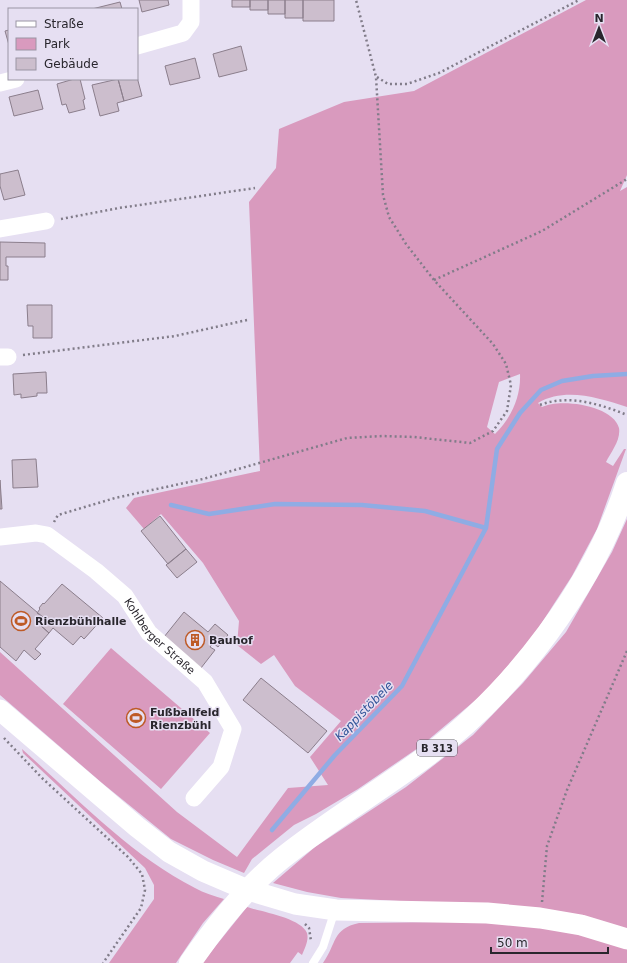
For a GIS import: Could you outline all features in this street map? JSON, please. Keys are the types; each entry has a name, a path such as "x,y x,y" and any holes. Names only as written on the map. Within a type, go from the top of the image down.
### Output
{"main road":[{"name":"B 313","path":"190,963 216,925 250,888 280,860 322,828 428,755 471,720 505,685 538,647 569,601 600,549 627,483"}],"street":[{"path":"138,46 183,33 191,22 191,0"},
{"path":"0,83 12,80"},
{"path":"0,229 46,222"},
{"path":"0,537 36,533 47,535"},
{"name":"Kohlberger Straße","path":"47,535 96,571 125,596 149,633 205,682 233,729 221,767 194,798"},
{"path":"0,710 137,827 169,852 203,871 299,912 336,910 487,913 540,918 581,925 627,939"}],"lane":[{"path":"313,963 323,947 336,910"}],"path":[{"path":"47,535 58,515 115,498 203,479 347,438 398,437 470,443 493,431 507,411 511,385 506,364 493,344 434,280 406,244 388,217 384,195 376,77 356,0"},
{"path":"376,77 388,84 406,84 439,73 579,0"},
{"path":"434,280 542,231 627,179"},
{"path":"46,222 119,208 255,188"},
{"path":"4,357 175,336 247,320"},
{"path":"540,405 551,401 563,400 604,406 627,416"},
{"path":"540,918 547,846 567,790 627,651"},
{"path":"0,733 9,746 128,857 142,874 145,890 141,908 103,963"},
{"path":"299,912 309,928 312,938 310,948"}],"green space":[{"path":"586,0 627,0 627,175 620,191 627,187 627,407 605,400 571,395 549,398 538,403 542,407 550,404 573,404 597,409 607,414 615,420 619,428 619,437 606,462 613,466 624,449 626,449 597,529 572,576 530,641 484,693 421,746 358,789 294,825 252,859 244,873 213,860 171,839 102,783 0,695 0,652 177,812 237,857 288,788 328,785 310,757 341,721 295,686 274,655 261,664 237,645 239,621 203,563 161,514 144,529 126,508 134,498 260,471 249,202 276,168 279,129 344,102 414,91","holes":["520,374 520,383 514,407 506,421 495,434 487,427 499,382"]},
{"path":"627,519 627,963 323,963 339,933 350,926 359,923 450,922 400,901 341,898 307,892 273,883 315,847 406,787 473,735 523,683 566,632 612,552"},
{"name":"Fußballfeld Rienzbühl","path":"111,648 210,733 161,789 63,704"},
{"path":"22,749 84,806 148,859 171,875 195,888 224,899 203,923 176,963 109,963 154,899 154,885 145,868 23,753"},
{"path":"247,907 271,913 297,923 303,928 307,933 307,938 302,955 298,952 290,963 202,963"}],"building":[{"path":"139,0 168,0 169,5 142,12"},
{"path":"232,0 250,0 250,7 232,7"},
{"path":"250,0 268,0 268,10 250,10"},
{"path":"268,0 285,0 285,14 268,14"},
{"path":"285,0 303,0 303,18 285,18"},
{"path":"303,0 334,0 334,21 303,21"},
{"path":"120,2 122,8 96,8"},
{"path":"8,30 8,42 5,31"},
{"path":"241,46 247,70 219,77 213,54"},
{"path":"195,58 200,78 170,85 165,66"},
{"path":"71,80 80,80 85,99 83,100 85,109 69,113 66,104 62,105 57,84"},
{"path":"118,80 138,80 142,96 124,101"},
{"path":"118,80 124,101 117,103 119,111 100,116 92,85"},
{"path":"38,90 43,109 14,116 9,97"},
{"path":"18,170 25,195 4,200 0,186 0,174"},
{"path":"0,242 45,243 45,257 6,257 6,266 8,266 8,280 0,280"},
{"path":"27,305 52,305 52,338 33,338 33,326 28,326"},
{"path":"46,372 47,393 37,393 37,396 21,398 21,394 14,395 13,374"},
{"path":"36,459 38,487 13,488 12,460"},
{"path":"0,480 2,509 0,509"},
{"path":"160,516 186,549 168,564 141,531"},
{"path":"186,549 197,562 177,578 166,565"},
{"name":"Rienzbühlhalle","path":"0,581 44,618 39,624 49,633 35,649 41,654 35,660 24,650 16,661 0,647"},
{"path":"62,584 103,618 84,639 81,636 73,645 53,628 49,633 39,624 44,618 37,613 43,603 44,604"},
{"name":"Bauhof","path":"184,612 208,632 215,624 228,635 218,647 213,643 210,647 215,650 201,668 164,637"},
{"path":"261,678 327,731 308,753 243,700"}],"waterway":[{"name":"Kappistöbele","path":"272,830 335,755 402,686 486,528 497,449 520,413 541,390 562,381 593,376 627,374"},
{"name":"Kappistöbele","path":"171,505 209,514 275,504 362,505 425,511 486,528"}],"place":[{"name":"Rienzbühlhalle","path":"21,621"},
{"name":"Bauhof","path":"195,640"},
{"name":"Fußballfeld Rienzbühl","path":"136,718"}]}
